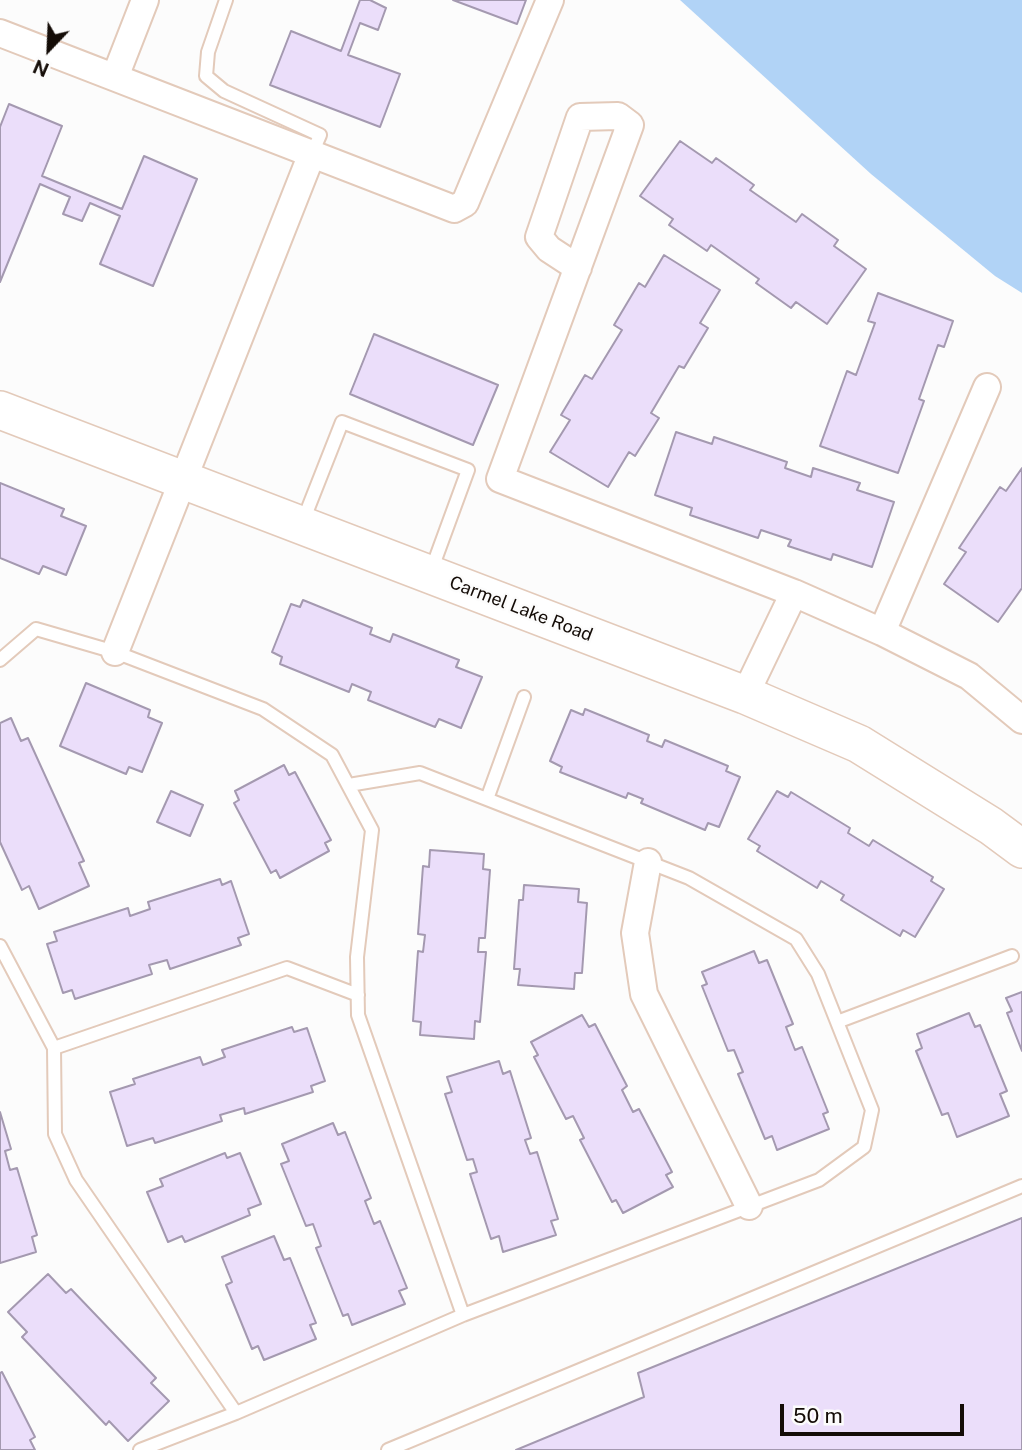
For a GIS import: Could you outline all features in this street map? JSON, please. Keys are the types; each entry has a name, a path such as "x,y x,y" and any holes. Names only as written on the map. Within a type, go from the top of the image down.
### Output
{"street":[{"path":"115,77 145,0"},
{"path":"0,33 311,156 454,209 465,203 550,0"},
{"path":"578,268 549,249 539,237 580,117 618,116 630,125 578,268 500,479 794,593 881,632 969,676 1022,720"},
{"path":"116,652 311,156"},
{"path":"881,632 987,387"},
{"name":"Carmel Lake Road","path":"0,410 745,695 859,744 991,826 1022,849"},
{"path":"745,695 794,593"},
{"path":"648,862 635,933 644,994 748,1206"}],"lane":[{"path":"226,0 208,51 206,76 224,91 320,135 311,156"},
{"path":"302,526 342,422 468,470 430,575"},
{"path":"2,653 36,629 116,652 264,709 332,755 372,830 357,957 358,1015 463,1314"},
{"path":"487,799 524,696"},
{"path":"140,1450 236,1413 463,1314 819,1180 864,1147 872,1110 818,974 796,939 689,878 419,773 349,785"},
{"path":"0,946 54,1048 55,1134 76,1180 236,1413"},
{"path":"837,1022 1013,956"},
{"path":"54,1048 287,968 358,995"},
{"path":"388,1450 1022,1186"}],"water":[{"path":"680,0 1022,0 1022,293 995,276 871,174"}],"building":[{"path":"360,0 370,0 386,8 378,30 360,23 348,55 400,74 380,127 270,85 291,31 341,51"},
{"path":"453,0 526,0 517,24"},
{"path":"9,104 62,126 42,176 122,209 144,156 197,179 153,286 100,264 120,216 90,203 82,221 63,214 70,197 40,184 0,282 0,127"},
{"path":"680,141 712,163 716,158 754,185 750,190 796,222 802,214 838,240 834,246 866,269 827,324 796,302 791,308 756,283 759,279 711,245 707,251 669,225 673,219 640,196"},
{"path":"664,255 720,290 700,323 708,328 684,368 679,366 651,413 659,418 635,456 629,452 608,487 550,452 570,420 561,415 585,375 592,379 622,330 614,325 639,283 645,287"},
{"path":"878,293 953,321 944,347 938,345 919,399 924,401 898,473 820,446 847,371 856,375 875,323 868,321"},
{"path":"374,334 498,385 473,445 350,394"},
{"path":"676,432 712,444 714,437 787,462 785,468 811,477 813,468 860,483 857,490 894,502 872,567 833,554 831,560 788,546 791,540 761,530 758,538 690,515 692,508 655,495"},
{"path":"1022,468 1022,588 998,622 944,584 966,552 959,548 1000,487 1006,491"},
{"path":"0,483 64,509 61,516 86,526 66,575 43,566 39,574 0,558"},
{"path":"303,600 372,628 370,634 390,642 393,634 459,660 456,667 482,677 461,728 439,719 435,727 368,700 371,692 352,684 349,692 280,664 282,657 272,652 291,604 300,607"},
{"path":"86,683 150,710 148,717 162,723 142,772 129,767 126,774 60,746"},
{"path":"585,709 649,735 647,741 662,747 665,740 728,766 726,771 740,777 719,827 708,823 705,830 641,803 643,799 628,793 626,798 560,772 562,767 550,761 571,710 583,715"},
{"path":"11,718 21,741 28,738 84,861 79,863 89,886 39,909 29,886 22,890 0,842 0,723"},
{"path":"284,765 289,775 295,772 331,840 325,843 329,851 280,878 276,870 271,873 234,803 239,800 235,791"},
{"path":"171,791 203,805 190,836 157,822"},
{"path":"777,791 788,797 791,792 850,828 848,833 869,846 873,840 933,877 931,881 944,889 915,937 903,930 900,936 841,900 844,895 821,881 817,888 757,851 760,846 748,839"},
{"path":"430,850 484,854 483,869 490,870 485,938 479,938 478,952 486,952 480,1022 475,1021 474,1039 420,1035 421,1022 413,1021 418,951 423,952 425,935 418,934 423,866 429,867"},
{"path":"220,879 222,885 231,881 249,934 238,938 241,945 170,969 167,960 149,965 152,974 75,999 72,990 63,993 47,944 57,941 54,932 128,908 130,916 150,909 148,902"},
{"path":"524,885 579,889 578,902 587,903 582,973 575,973 574,989 518,985 520,969 514,969 519,900 523,900"},
{"path":"754,951 759,963 767,960 793,1024 786,1027 795,1050 802,1047 828,1112 823,1114 829,1129 777,1150 772,1136 765,1139 738,1074 743,1072 734,1050 728,1051 702,986 707,984 702,972"},
{"path":"1022,992 1022,1051 1007,1013 1012,1011 1006,998"},
{"path":"969,1013 975,1027 980,1025 1007,1091 1000,1094 1009,1116 957,1137 948,1113 942,1115 916,1051 922,1048 917,1034"},
{"path":"582,1015 589,1027 595,1024 627,1086 622,1090 633,1112 639,1109 672,1172 666,1175 673,1187 623,1213 616,1200 612,1202 580,1140 584,1138 573,1116 566,1119 534,1057 538,1055 531,1042"},
{"path":"292,1027 294,1032 307,1028 325,1081 311,1086 313,1092 245,1114 244,1108 220,1115 222,1121 155,1143 153,1138 127,1146 110,1092 135,1084 133,1079 200,1057 203,1065 225,1057 222,1050"},
{"path":"499,1061 503,1074 510,1071 531,1138 525,1140 530,1154 537,1152 558,1219 551,1221 556,1235 503,1252 499,1236 491,1239 470,1174 477,1172 473,1159 467,1160 445,1094 452,1092 447,1077"},
{"path":"0,1112 11,1149 5,1151 10,1170 17,1168 37,1235 32,1237 36,1252 0,1263"},
{"path":"333,1123 338,1135 345,1132 371,1198 365,1201 374,1224 380,1221 407,1288 399,1291 405,1304 352,1325 348,1314 343,1316 316,1248 321,1246 313,1224 306,1226 281,1164 289,1161 282,1144"},
{"path":"225,1153 227,1158 240,1153 261,1204 248,1209 250,1215 185,1242 182,1236 168,1242 147,1192 163,1186 160,1179"},
{"path":"1022,1218 1022,1450 516,1450 644,1397 638,1373"},
{"path":"274,1236 284,1260 290,1258 316,1323 310,1325 316,1339 264,1360 258,1346 252,1349 226,1285 232,1282 222,1257"},
{"path":"48,1274 66,1293 71,1289 156,1378 151,1383 169,1401 128,1441 109,1421 106,1425 22,1337 27,1332 8,1312"},
{"path":"2,1372 35,1437 30,1440 35,1450 0,1450"}]}
